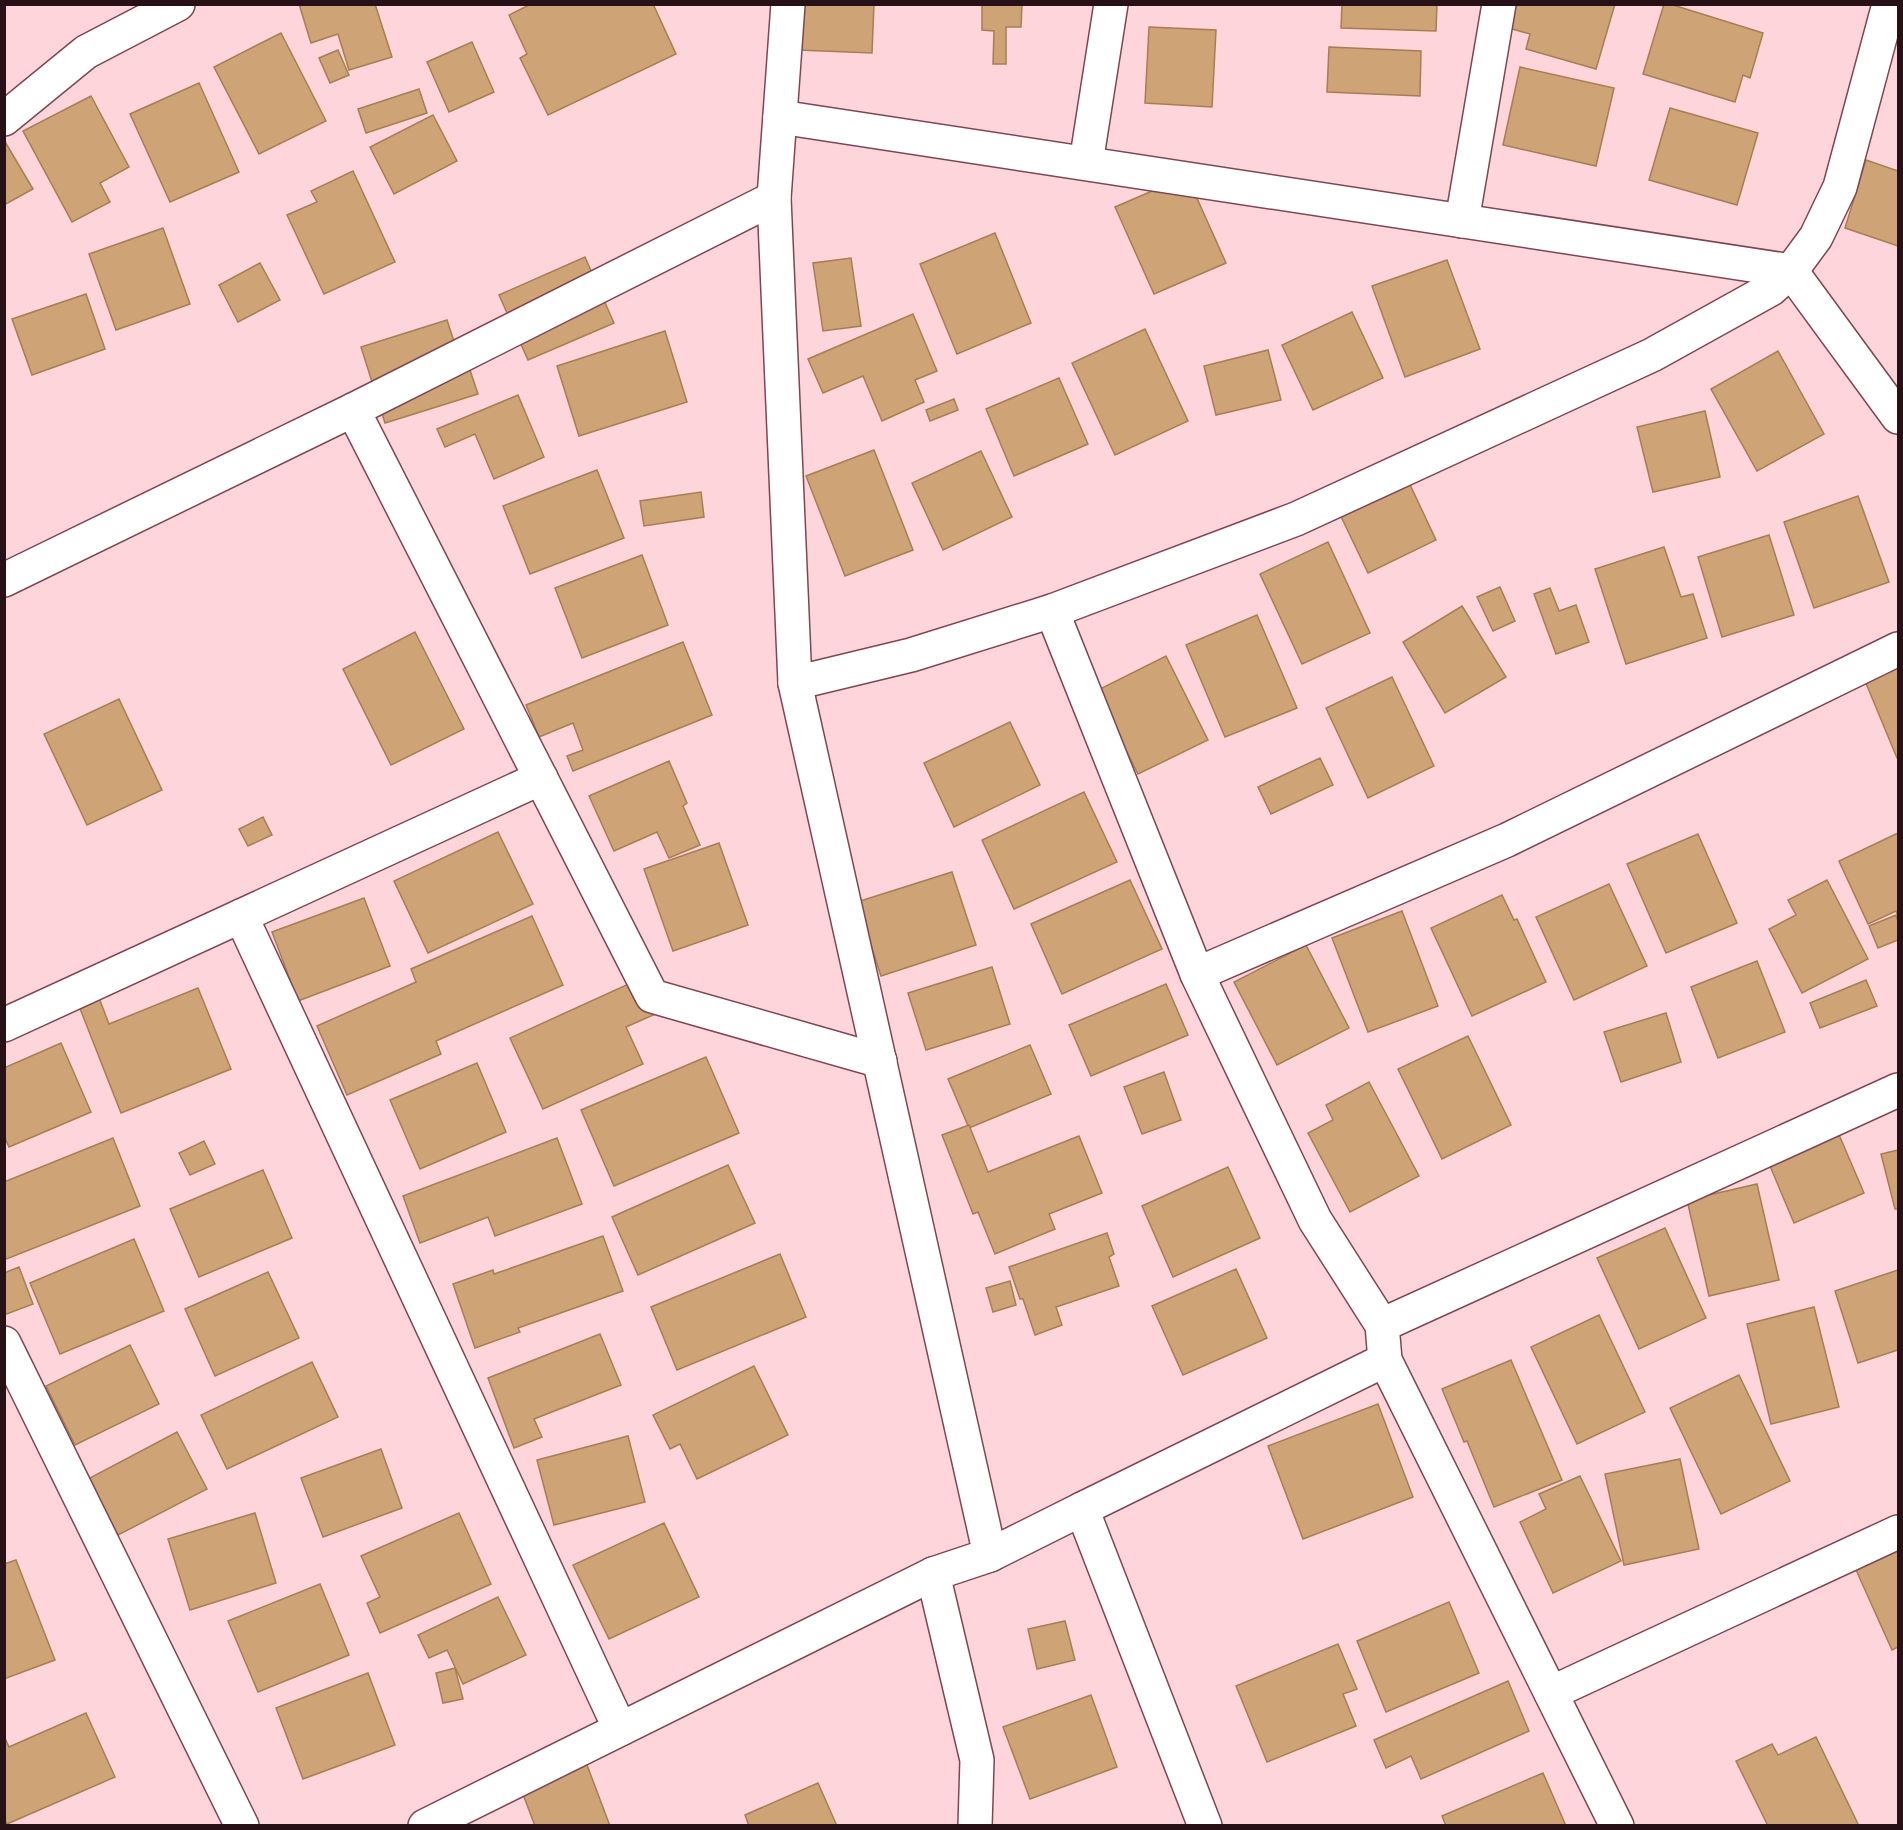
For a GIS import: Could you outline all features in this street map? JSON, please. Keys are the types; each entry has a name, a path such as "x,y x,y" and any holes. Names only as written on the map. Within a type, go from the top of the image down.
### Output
{"street":[{"path":"4,119 86,52 178,4"},
{"path":"788,4 774,198 795,683 990,1555"},
{"path":"1086,163 1111,4"},
{"path":"1462,221 1499,4"},
{"path":"795,683 911,655 1052,611 1296,519 1652,355 1771,289 1791,271 1816,237 1840,187 1889,4"},
{"path":"780,117 1791,271 1899,417"},
{"path":"4,580 353,410 774,198"},
{"path":"353,410 652,996 880,1061"},
{"path":"1052,611 1197,974 1315,1220 1382,1325 1385,1359 1617,1826"},
{"path":"1197,974 1507,840 1899,649"},
{"path":"4,1024 541,778"},
{"path":"241,916 620,1729"},
{"path":"1382,1325 1899,1090"},
{"path":"4,1343 242,1826"},
{"path":"425,1826 933,1574 990,1555 1385,1359"},
{"path":"1082,1509 1205,1826"},
{"path":"1551,1693 1899,1532"},
{"path":"933,1574 977,1760 975,1826"}],"building":[{"path":"299,4 375,4 392,57 349,70 338,34 311,43"},
{"path":"531,4 653,4 676,54 548,115 520,58 527,54 509,15"},
{"path":"774,4 874,4 872,53 773,49"},
{"path":"982,4 1022,4 1021,27 1006,27 1006,64 993,64 994,31 982,30"},
{"path":"1342,4 1437,4 1436,31 1341,28"},
{"path":"1504,4 1615,4 1596,69 1526,49 1530,34 1498,25"},
{"path":"1664,4 1763,33 1750,78 1743,75 1735,102 1643,74"},
{"path":"1149,27 1216,30 1212,107 1145,103"},
{"path":"281,33 326,121 259,154 214,67"},
{"path":"472,42 494,92 449,112 427,62"},
{"path":"1329,47 1421,51 1420,96 1327,92"},
{"path":"338,50 349,75 330,83 319,58"},
{"path":"1520,67 1614,88 1596,166 1503,145"},
{"path":"199,83 239,172 170,202 130,114"},
{"path":"419,89 427,113 366,133 358,109"},
{"path":"91,96 129,167 100,183 110,202 72,222 23,131"},
{"path":"1670,108 1758,133 1737,205 1649,180"},
{"path":"433,115 457,161 394,194 370,147"},
{"path":"4,140 33,189 4,205"},
{"path":"1866,160 1898,171 1898,246 1845,228"},
{"path":"353,171 395,262 324,294 287,215 317,202 311,191"},
{"path":"1187,176 1226,263 1154,294 1115,207"},
{"path":"163,228 190,304 116,330 89,254"},
{"path":"995,233 1031,323 957,354 920,264"},
{"path":"585,257 614,323 528,360 499,295"},
{"path":"851,258 861,326 823,331 813,263"},
{"path":"1447,260 1480,349 1405,377 1372,286"},
{"path":"260,263 280,300 238,322 219,285"},
{"path":"86,294 105,349 32,375 12,319"},
{"path":"1352,312 1383,378 1313,410 1282,345"},
{"path":"913,314 937,371 915,380 924,402 882,421 863,376 823,393 808,359"},
{"path":"447,320 461,363 467,361 478,394 385,423 361,347"},
{"path":"1145,329 1188,421 1115,455 1072,363"},
{"path":"665,331 687,402 579,436 557,366"},
{"path":"1268,350 1281,400 1216,415 1204,366"},
{"path":"1778,351 1824,434 1757,471 1711,389"},
{"path":"1059,378 1088,444 1014,476 986,409"},
{"path":"518,395 544,457 494,479 475,434 445,447 437,429"},
{"path":"954,399 958,410 930,421 926,410"},
{"path":"1705,411 1720,477 1653,492 1637,427"},
{"path":"874,450 913,550 845,576 806,476"},
{"path":"981,451 1012,517 943,550 912,483"},
{"path":"597,470 624,538 530,574 503,506"},
{"path":"1405,474 1436,540 1368,573 1336,506"},
{"path":"701,492 704,517 644,526 640,501"},
{"path":"1858,496 1889,582 1814,608 1784,522"},
{"path":"1769,535 1794,615 1722,637 1698,557"},
{"path":"1328,542 1370,633 1302,664 1260,574"},
{"path":"1664,547 1681,597 1693,594 1707,638 1626,664 1595,569"},
{"path":"642,555 668,625 582,658 555,588"},
{"path":"1500,587 1515,621 1493,631 1477,597"},
{"path":"1550,588 1559,611 1576,605 1589,642 1556,654 1534,594"},
{"path":"1462,606 1506,677 1445,713 1403,642"},
{"path":"1257,615 1297,708 1225,737 1186,645"},
{"path":"415,632 464,729 391,765 343,669"},
{"path":"683,642 712,715 573,771 567,756 583,750 573,723 539,737 526,705"},
{"path":"1166,656 1208,740 1138,774 1096,691"},
{"path":"1898,667 1898,758 1897,758 1865,681"},
{"path":"1392,677 1434,766 1368,798 1326,708"},
{"path":"119,699 162,790 87,825 44,734"},
{"path":"1010,722 1040,785 954,827 924,763"},
{"path":"1320,758 1333,785 1271,814 1258,787"},
{"path":"669,761 687,803 683,806 700,845 669,858 657,832 614,851 589,796"},
{"path":"1084,792 1117,862 1014,909 982,840"},
{"path":"263,817 272,835 248,846 239,829"},
{"path":"498,832 533,904 428,953 394,881"},
{"path":"1898,833 1898,916 1896,911 1868,924 1839,861"},
{"path":"1698,834 1737,923 1666,953 1627,864"},
{"path":"719,843 748,925 673,951 644,869"},
{"path":"952,872 976,945 881,976 857,902"},
{"path":"1130,880 1162,949 1062,994 1031,924"},
{"path":"1827,880 1868,959 1802,993 1769,929 1796,915 1788,900"},
{"path":"1609,884 1647,966 1574,1000 1536,917"},
{"path":"1502,895 1514,920 1517,919 1546,982 1472,1016 1431,928"},
{"path":"364,898 390,966 298,1001 272,932"},
{"path":"1402,911 1438,1006 1368,1032 1332,938"},
{"path":"1896,915 1898,940 1878,948 1869,926"},
{"path":"532,916 563,985 436,1041 441,1054 347,1095 317,1026 416,982 411,969"},
{"path":"1306,945 1349,1028 1277,1065 1234,982"},
{"path":"1757,961 1785,1032 1718,1058 1691,987"},
{"path":"992,967 1010,1024 926,1050 908,993"},
{"path":"644,977 660,1012 626,1027 643,1064 543,1109 510,1038"},
{"path":"1866,980 1877,1006 1820,1028 1810,1003"},
{"path":"1166,984 1188,1035 1091,1076 1069,1025"},
{"path":"198,988 231,1069 121,1113 79,1006 99,998 109,1024"},
{"path":"1666,1013 1681,1062 1621,1082 1604,1032"},
{"path":"1468,1036 1511,1125 1442,1159 1398,1069"},
{"path":"61,1043 91,1112 9,1147 4,1136 4,1068"},
{"path":"1030,1045 1051,1094 969,1128 948,1079"},
{"path":"706,1057 739,1133 614,1186 581,1110"},
{"path":"477,1063 506,1132 420,1169 390,1100"},
{"path":"1164,1072 1181,1120 1142,1134 1124,1087"},
{"path":"1369,1082 1419,1176 1350,1212 1308,1133 1333,1120 1326,1105"},
{"path":"969,1125 988,1172 1079,1136 1102,1193 1049,1214 1055,1229 995,1254 978,1212 973,1214 942,1135"},
{"path":"1837,1130 1864,1193 1794,1223 1767,1159"},
{"path":"113,1138 140,1206 4,1260 4,1182"},
{"path":"557,1138 582,1204 495,1236 488,1217 420,1243 403,1196"},
{"path":"204,1141 215,1164 190,1175 179,1153"},
{"path":"1898,1150 1898,1209 1895,1209 1881,1154"},
{"path":"728,1165 755,1223 638,1275 612,1217"},
{"path":"1228,1167 1260,1238 1173,1277 1142,1206"},
{"path":"263,1170 292,1238 199,1277 170,1209"},
{"path":"1757,1184 1779,1280 1709,1296 1687,1200"},
{"path":"1665,1228 1706,1318 1639,1349 1597,1258"},
{"path":"1107,1233 1114,1254 1109,1257 1119,1286 1056,1307 1062,1325 1035,1335 1009,1267"},
{"path":"603,1236 623,1291 518,1328 520,1332 475,1348 453,1284 493,1270 494,1274"},
{"path":"134,1239 164,1311 60,1354 30,1283"},
{"path":"780,1254 806,1317 677,1370 651,1307"},
{"path":"19,1267 33,1304 4,1315 4,1273"},
{"path":"1236,1269 1267,1338 1183,1375 1152,1306"},
{"path":"1898,1270 1898,1350 1858,1363 1835,1291"},
{"path":"268,1272 299,1338 215,1376 185,1309"},
{"path":"1010,1281 1016,1305 993,1312 986,1288"},
{"path":"1814,1307 1839,1407 1771,1424 1747,1324"},
{"path":"1599,1315 1645,1412 1577,1444 1531,1347"},
{"path":"600,1334 621,1385 534,1419 542,1437 514,1448 488,1378"},
{"path":"130,1345 159,1404 75,1445 46,1386"},
{"path":"1511,1360 1562,1480 1494,1507 1467,1441 1464,1442 1442,1389"},
{"path":"312,1362 338,1417 227,1469 201,1415"},
{"path":"754,1366 788,1435 697,1479 680,1444 670,1449 653,1415"},
{"path":"1739,1375 1790,1481 1721,1514 1670,1408"},
{"path":"1378,1404 1413,1497 1303,1539 1268,1446"},
{"path":"177,1432 207,1489 118,1535 88,1479"},
{"path":"628,1436 645,1502 554,1525 537,1460"},
{"path":"381,1449 402,1508 323,1537 301,1478"},
{"path":"1680,1459 1699,1549 1624,1565 1605,1474"},
{"path":"1580,1476 1621,1561 1553,1593 1520,1522 1546,1509 1539,1494"},
{"path":"255,1513 276,1583 190,1610 168,1539"},
{"path":"459,1513 491,1584 380,1633 367,1603 380,1597 361,1556"},
{"path":"664,1523 699,1597 609,1639 573,1565"},
{"path":"1898,1541 1898,1647 1892,1650 1852,1561"},
{"path":"16,1560 55,1660 4,1679 4,1564"},
{"path":"320,1584 349,1655 258,1692 228,1621"},
{"path":"498,1597 526,1655 463,1684 447,1650 429,1658 418,1635"},
{"path":"1449,1602 1479,1673 1386,1712 1357,1641"},
{"path":"1065,1621 1075,1660 1037,1669 1028,1629"},
{"path":"1338,1644 1357,1689 1343,1694 1356,1726 1267,1762 1236,1686"},
{"path":"455,1668 463,1699 443,1703 436,1673"},
{"path":"368,1673 395,1745 303,1779 276,1708"},
{"path":"1508,1681 1529,1731 1421,1779 1411,1756 1386,1768 1374,1740"},
{"path":"1091,1695 1117,1767 1030,1799 1003,1727"},
{"path":"86,1713 115,1777 7,1824 4,1819 4,1736 9,1747"},
{"path":"1816,1737 1859,1826 1768,1826 1736,1761 1772,1744 1778,1755"},
{"path":"587,1765 610,1826 535,1826 521,1789"},
{"path":"1543,1773 1566,1826 1446,1826 1442,1816"},
{"path":"818,1783 837,1826 749,1826 745,1815"}]}
